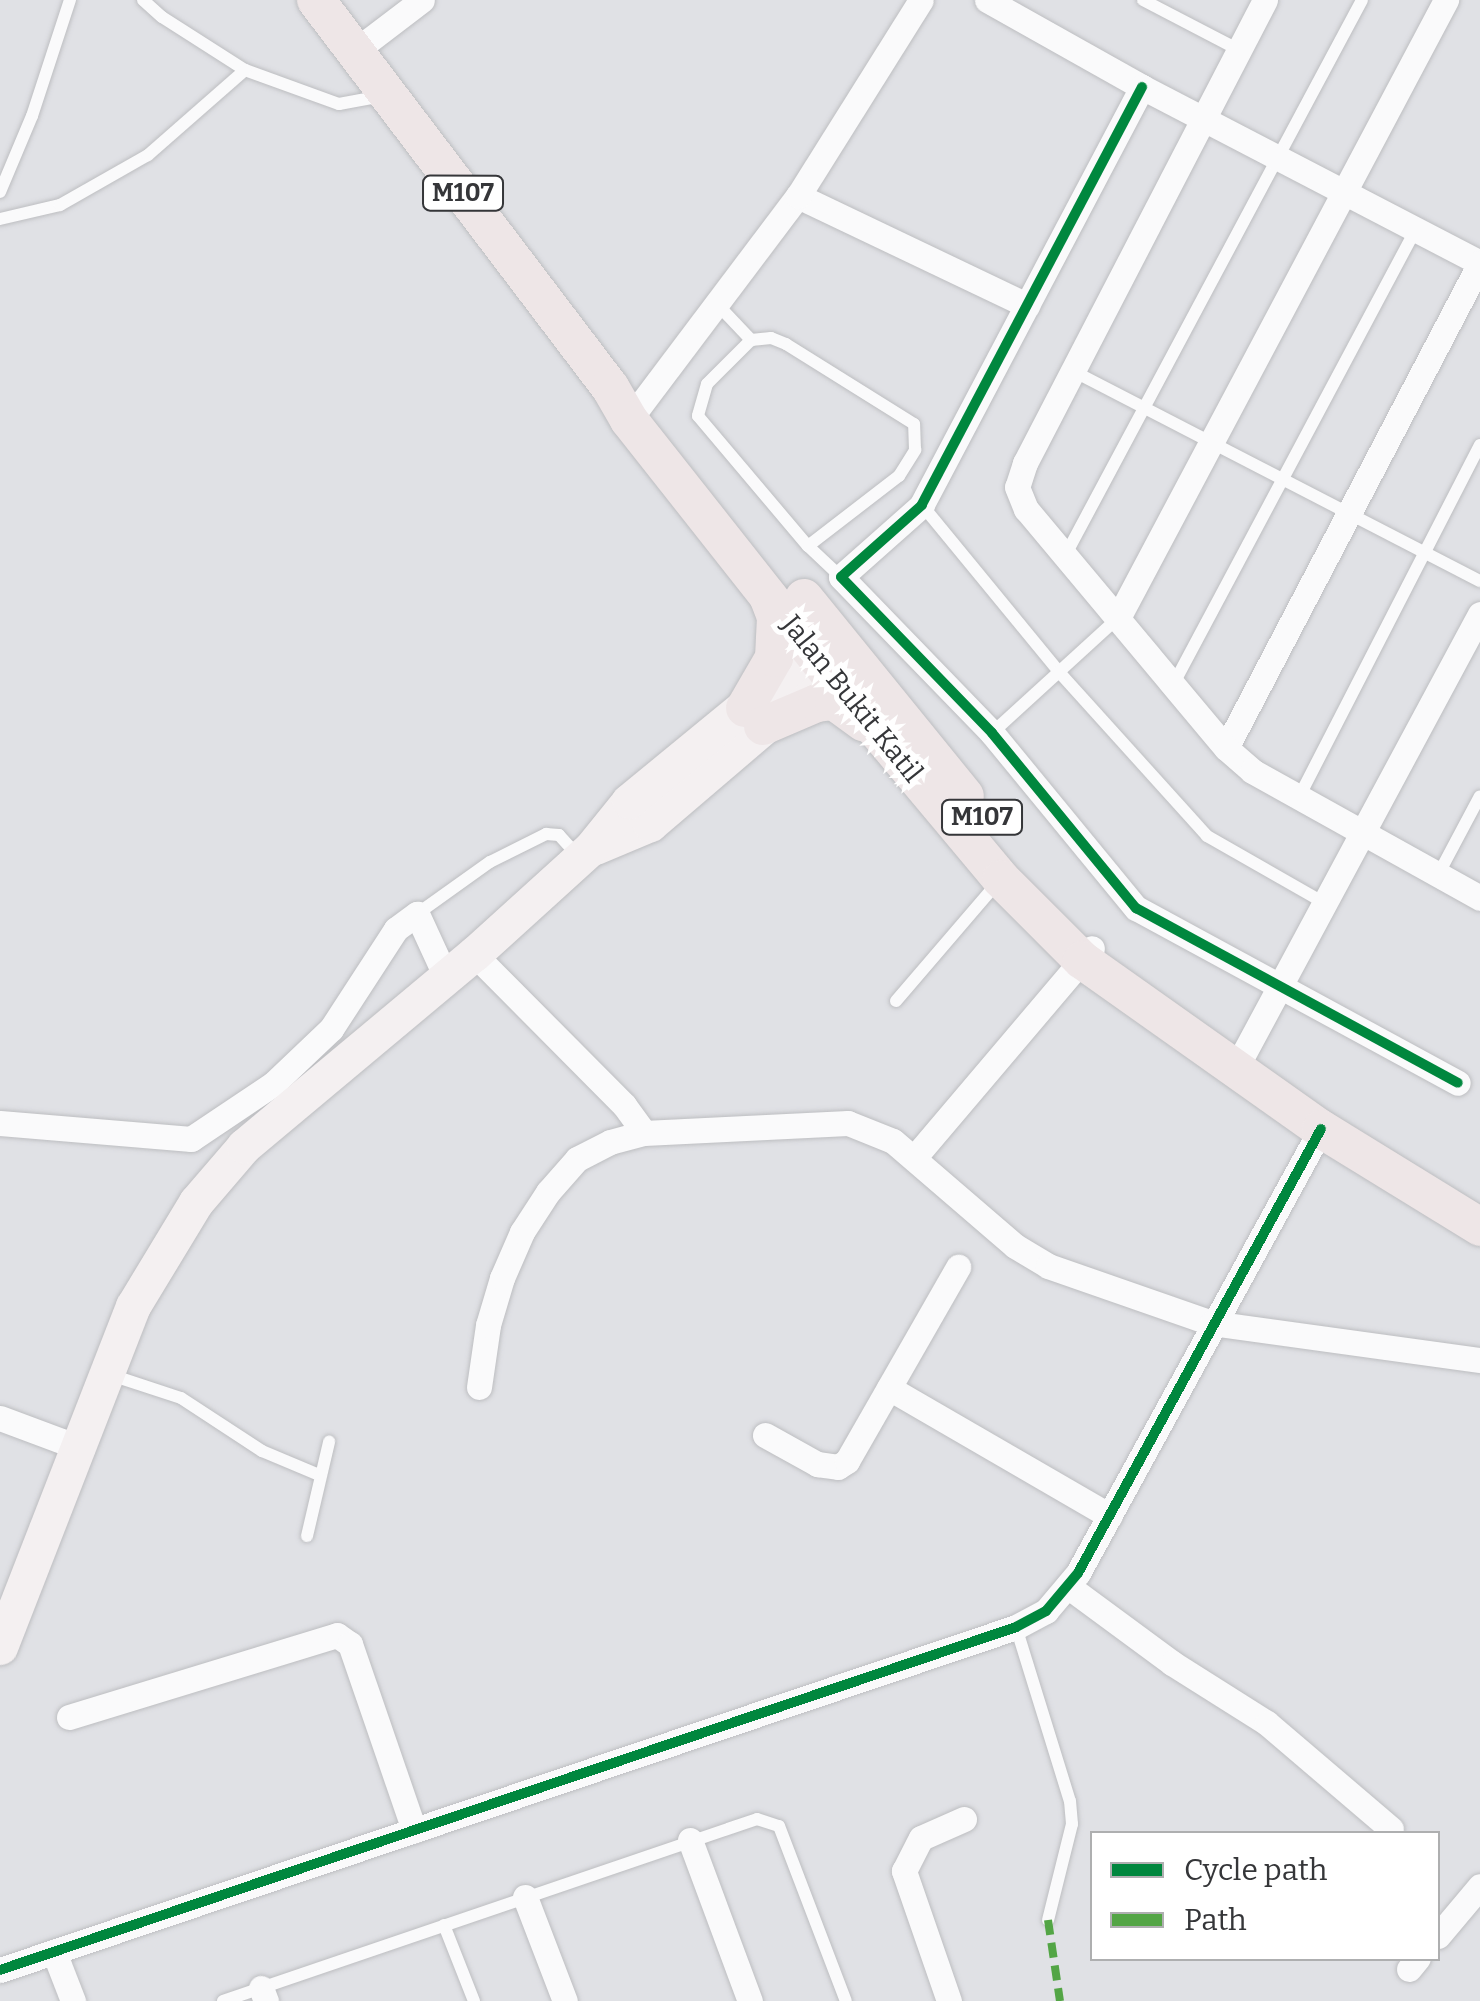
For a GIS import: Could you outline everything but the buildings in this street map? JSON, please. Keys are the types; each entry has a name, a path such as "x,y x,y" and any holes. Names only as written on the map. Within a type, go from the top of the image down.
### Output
{"main road":[{"name":"Jalan Bukit Katil","path":"316,0 766,592 1000,879 1123,985 1321,1128 1480,1227"},
{"name":"Jalan Bukit Katil","path":"634,416 722,499 1088,953"},
{"path":"754,717 774,658 776,618 766,592"},
{"path":"805,600 823,659 874,684"},
{"path":"754,717 834,701 852,711 897,755"}],"street":[{"path":"355,51 422,0"},
{"path":"634,416 798,196 922,0"},
{"path":"986,0 1142,87 1480,263 1226,748"},
{"path":"1265,0 1072,371 1017,486 1026,510 1226,748 1266,782 1480,898"},
{"path":"1118,618 1446,0"},
{"path":"1142,87 922,505 841,577 992,734 1136,908 1458,1083"},
{"path":"798,196 1026,305"},
{"path":"1237,1066 1480,614"},
{"path":"0,1647 106,1374 154,1266 223,1169 244,1146 474,954 585,853 630,801 754,717 823,659"},
{"path":"0,1123 191,1139 273,1084 331,1030 396,930 417,914 446,977"},
{"path":"914,1158 1088,953"},
{"path":"474,954 624,1105 644,1133"},
{"path":"479,1387 488,1325 502,1278 539,1205 578,1159 610,1142 644,1133 848,1123 883,1135 1015,1246 1048,1266 1212,1323 1480,1360"},
{"path":"0,1970 1016,1627 1046,1611 1069,1587 1110,1516 1321,1128"},
{"path":"765,1435 817,1464 838,1467 847,1461 958,1267"},
{"path":"889,1388 1110,1516"},
{"path":"0,1418 78,1446"},
{"path":"1069,1587 1172,1664 1267,1724 1391,1829"},
{"path":"69,1717 337,1634 350,1644 414,1830"},
{"path":"948,2001 904,1871 921,1838 964,1819"},
{"path":"690,1840 750,2001"},
{"path":"1440,1934 1480,1886"},
{"path":"524,1897 565,2001"},
{"path":"54,1952 73,2001"}],"lane":[{"path":"0,192 32,116 70,0"},
{"path":"143,0 162,17 245,70 339,104 363,103 388,94"},
{"path":"1142,0 1239,50"},
{"path":"1065,556 1147,409 1362,0"},
{"path":"0,219 60,205 134,163 170,138 245,70"},
{"path":"1173,685 1416,229"},
{"path":"717,304 751,340 786,344 914,424 915,450 899,476 808,546"},
{"path":"751,340 708,384 698,416 808,546 841,577"},
{"path":"1072,371 1480,582"},
{"path":"1298,800 1480,445"},
{"path":"922,505 1060,672 1208,836 1326,904"},
{"path":"992,734 1118,618"},
{"path":"1438,875 1480,796"},
{"path":"417,914 490,862 546,834 558,835 585,853"},
{"path":"896,1001 1000,879"},
{"path":"106,1374 180,1398 262,1452 319,1475"},
{"path":"306,1536 329,1442"},
{"path":"1016,1627 1070,1801 1072,1824 1048,1920"},
{"path":"224,2001 263,1995 444,1925 757,1819 779,1826 846,2001"},
{"path":"444,1925 474,2001"}],"marked path":[{"path":"1048,1920 1060,2001"}],"cycle path":[{"path":"1142,87 922,505 841,577 992,733 1136,908 1458,1083"},
{"path":"0,1970 1016,1627 1046,1611 1078,1573 1321,1129"}]}
